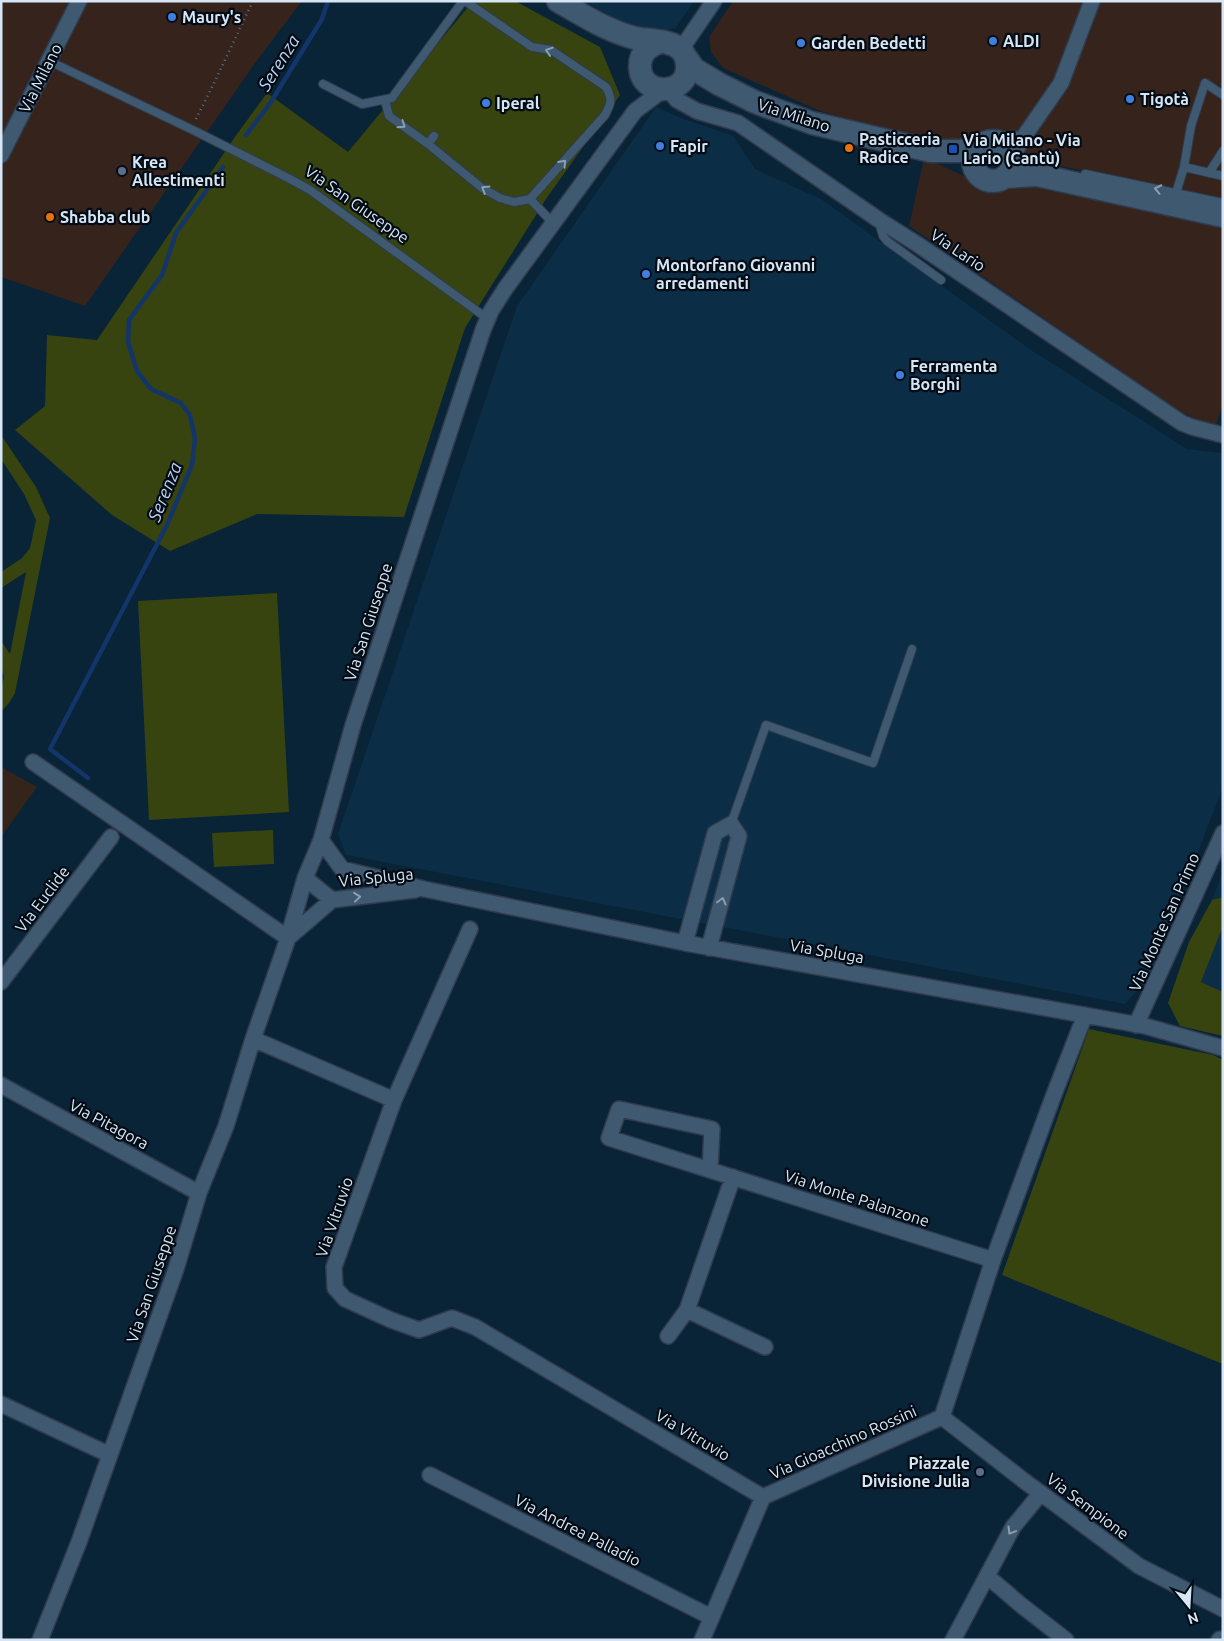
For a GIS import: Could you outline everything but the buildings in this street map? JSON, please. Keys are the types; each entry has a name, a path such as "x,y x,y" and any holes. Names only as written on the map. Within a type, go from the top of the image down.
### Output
{"main road":[{"path":"558,1 597,23 622,34 679,48"},
{"path":"597,23 622,42 641,67 648,85 658,90 672,89 685,77 688,69 679,48"},
{"path":"641,67 648,48 679,48"},
{"name":"Via Milano","path":"679,48 694,69 755,102 812,123 930,151 977,174"},
{"name":"Via Milano","path":"672,89 719,84"},
{"path":"1011,154 994,181 982,178 977,174 973,162 976,149 988,141 995,140 1011,154 1042,173 1223,216"},
{"name":"Via Milano","path":"930,151 976,149"}],"street":[{"name":"Via Milano","path":"1,155 79,1"},
{"path":"679,48 714,1"},
{"path":"1011,154 1061,83 1092,1"},
{"name":"Via San Giuseppe","path":"634,111 641,67"},
{"name":"Via San Giuseppe","path":"40,1640 80,1542 176,1269 199,1193 226,1126 253,1039 288,938 305,878 320,840 353,725 475,353 488,319 505,289 634,111 672,89"},
{"name":"Via Lario","path":"672,89 677,100 697,111 738,123 1182,423 1223,435"},
{"path":"33,762 288,938"},
{"path":"685,944 715,833 731,824 739,836 709,948"},
{"name":"Via Monte San Primo","path":"1136,1025 1223,833"},
{"name":"Via Euclide","path":"1,982 111,837"},
{"name":"Via Spluga","path":"320,840 342,869 424,890 685,944 1136,1025 1223,1048"},
{"name":"Via Spluga","path":"305,878 332,900"},
{"name":"Via Spluga","path":"288,938 332,900 424,890"},
{"name":"Via Vitruvio","path":"470,930 394,1100 334,1267 335,1288 345,1300 419,1330 452,1318 475,1327 763,1497"},
{"path":"942,1417 993,1260 1052,1097 1085,1015"},
{"path":"253,1039 394,1100"},
{"name":"Via Pitagora","path":"1,1085 199,1193"},
{"name":"Via Monte Palanzone","path":"710,1169 712,1129 619,1109 609,1138 993,1260"},
{"path":"668,1336 687,1310 733,1177"},
{"path":"687,1310 765,1346"},
{"path":"1,1404 110,1455"},
{"name":"Via Gioacchino Rossini","path":"702,1640 763,1497 942,1417"},
{"name":"Via Sempione","path":"942,1417 1140,1566 1223,1609"},
{"name":"Via Andrea Palladio","path":"430,1475 711,1617"},
{"path":"953,1640 1013,1527 1041,1493"},
{"path":"987,1576 1066,1640"}],"lane":[{"path":"323,84 362,104 392,98 464,1 532,48 551,50 600,82 611,95 611,102 605,115 530,199 514,202 500,198 482,188 428,144 389,116 385,100"},
{"name":"Via San Giuseppe","path":"49,61 290,178 310,190 488,319"},
{"path":"1176,193 1184,168 1191,126 1205,84 1223,95"},
{"path":"428,144 434,136"},
{"path":"1209,173 1223,151"},
{"path":"1184,168 1223,176"},
{"path":"1079,173 1223,203"},
{"path":"530,199 553,223"},
{"path":"879,220 883,236 887,241 941,280"},
{"path":"731,824 766,725 873,762 912,649"}],"path":[{"path":"194,130 253,1"}],"shaded area":[{"path":"1,1 302,1 256,62 85,306 1,277"},
{"path":"585,1 694,1 676,28 640,34"},
{"path":"733,1 1223,1 1223,200 1032,160 1008,136 994,133 979,136 968,145 942,145 820,111 723,68 711,52 709,37"},
{"path":"656,107 733,136 755,169 821,199 1031,350 1187,449 1223,453 1223,787 1150,977 1125,1004 346,855 338,834 517,306"},
{"path":"924,158 969,178 972,184 985,190 1039,187 1223,227 1223,404 1216,425 1196,419 1176,409 909,226"},
{"path":"1,767 37,787 1,837"},
{"path":"1223,871 1223,897 1212,900"},
{"path":"1223,926 1223,992 1201,982"}],"green space":[{"path":"473,1 515,1 600,47 620,95 546,199 465,328 404,517 257,514 170,551 112,515 15,430 45,406 47,335 97,340 267,93 348,152"},
{"path":"1,435 36,487 50,518 15,693 1,712 1,690 4,677 1,666 1,641 10,654 26,572 1,588 1,572 22,558 30,548 36,520 24,494 1,459"},
{"path":"277,593 289,812 149,820 138,601"},
{"path":"273,830 274,864 214,867 212,833"},
{"path":"1223,897 1223,926 1201,982 1223,992 1223,1036 1180,1026 1168,1003 1189,942 1212,900"},
{"path":"1089,1029 1213,1055 1223,1060 1223,1364 1002,1275"}],"waterway":[{"name":"Serenza","path":"246,135 271,102 322,19 328,1"},
{"name":"Serenza","path":"88,778 50,749 167,525 192,465 195,438 190,415 181,403 151,389 137,371 128,342 129,320 162,275 176,233 223,167"}],"place":[{"name":"Maury's","path":"172,17"},
{"name":"ALDI","path":"993,41"},
{"name":"Garden Bedetti","path":"801,43"},
{"name":"Tigotà","path":"1130,99"},
{"name":"Iperal","path":"486,103"},
{"name":"Fapir","path":"660,146"},
{"name":"Pasticceria Radice","path":"849,148"},
{"name":"Via Milano - Via Lario (Cantù)","path":"953,149"},
{"name":"Krea Allestimenti","path":"122,171"},
{"name":"Shabba club","path":"50,217"},
{"name":"Montorfano Giovanni arredamenti","path":"646,274"},
{"name":"Ferramenta Borghi","path":"900,375"},
{"name":"Piazzale Divisione Julia","path":"980,1472"}]}
